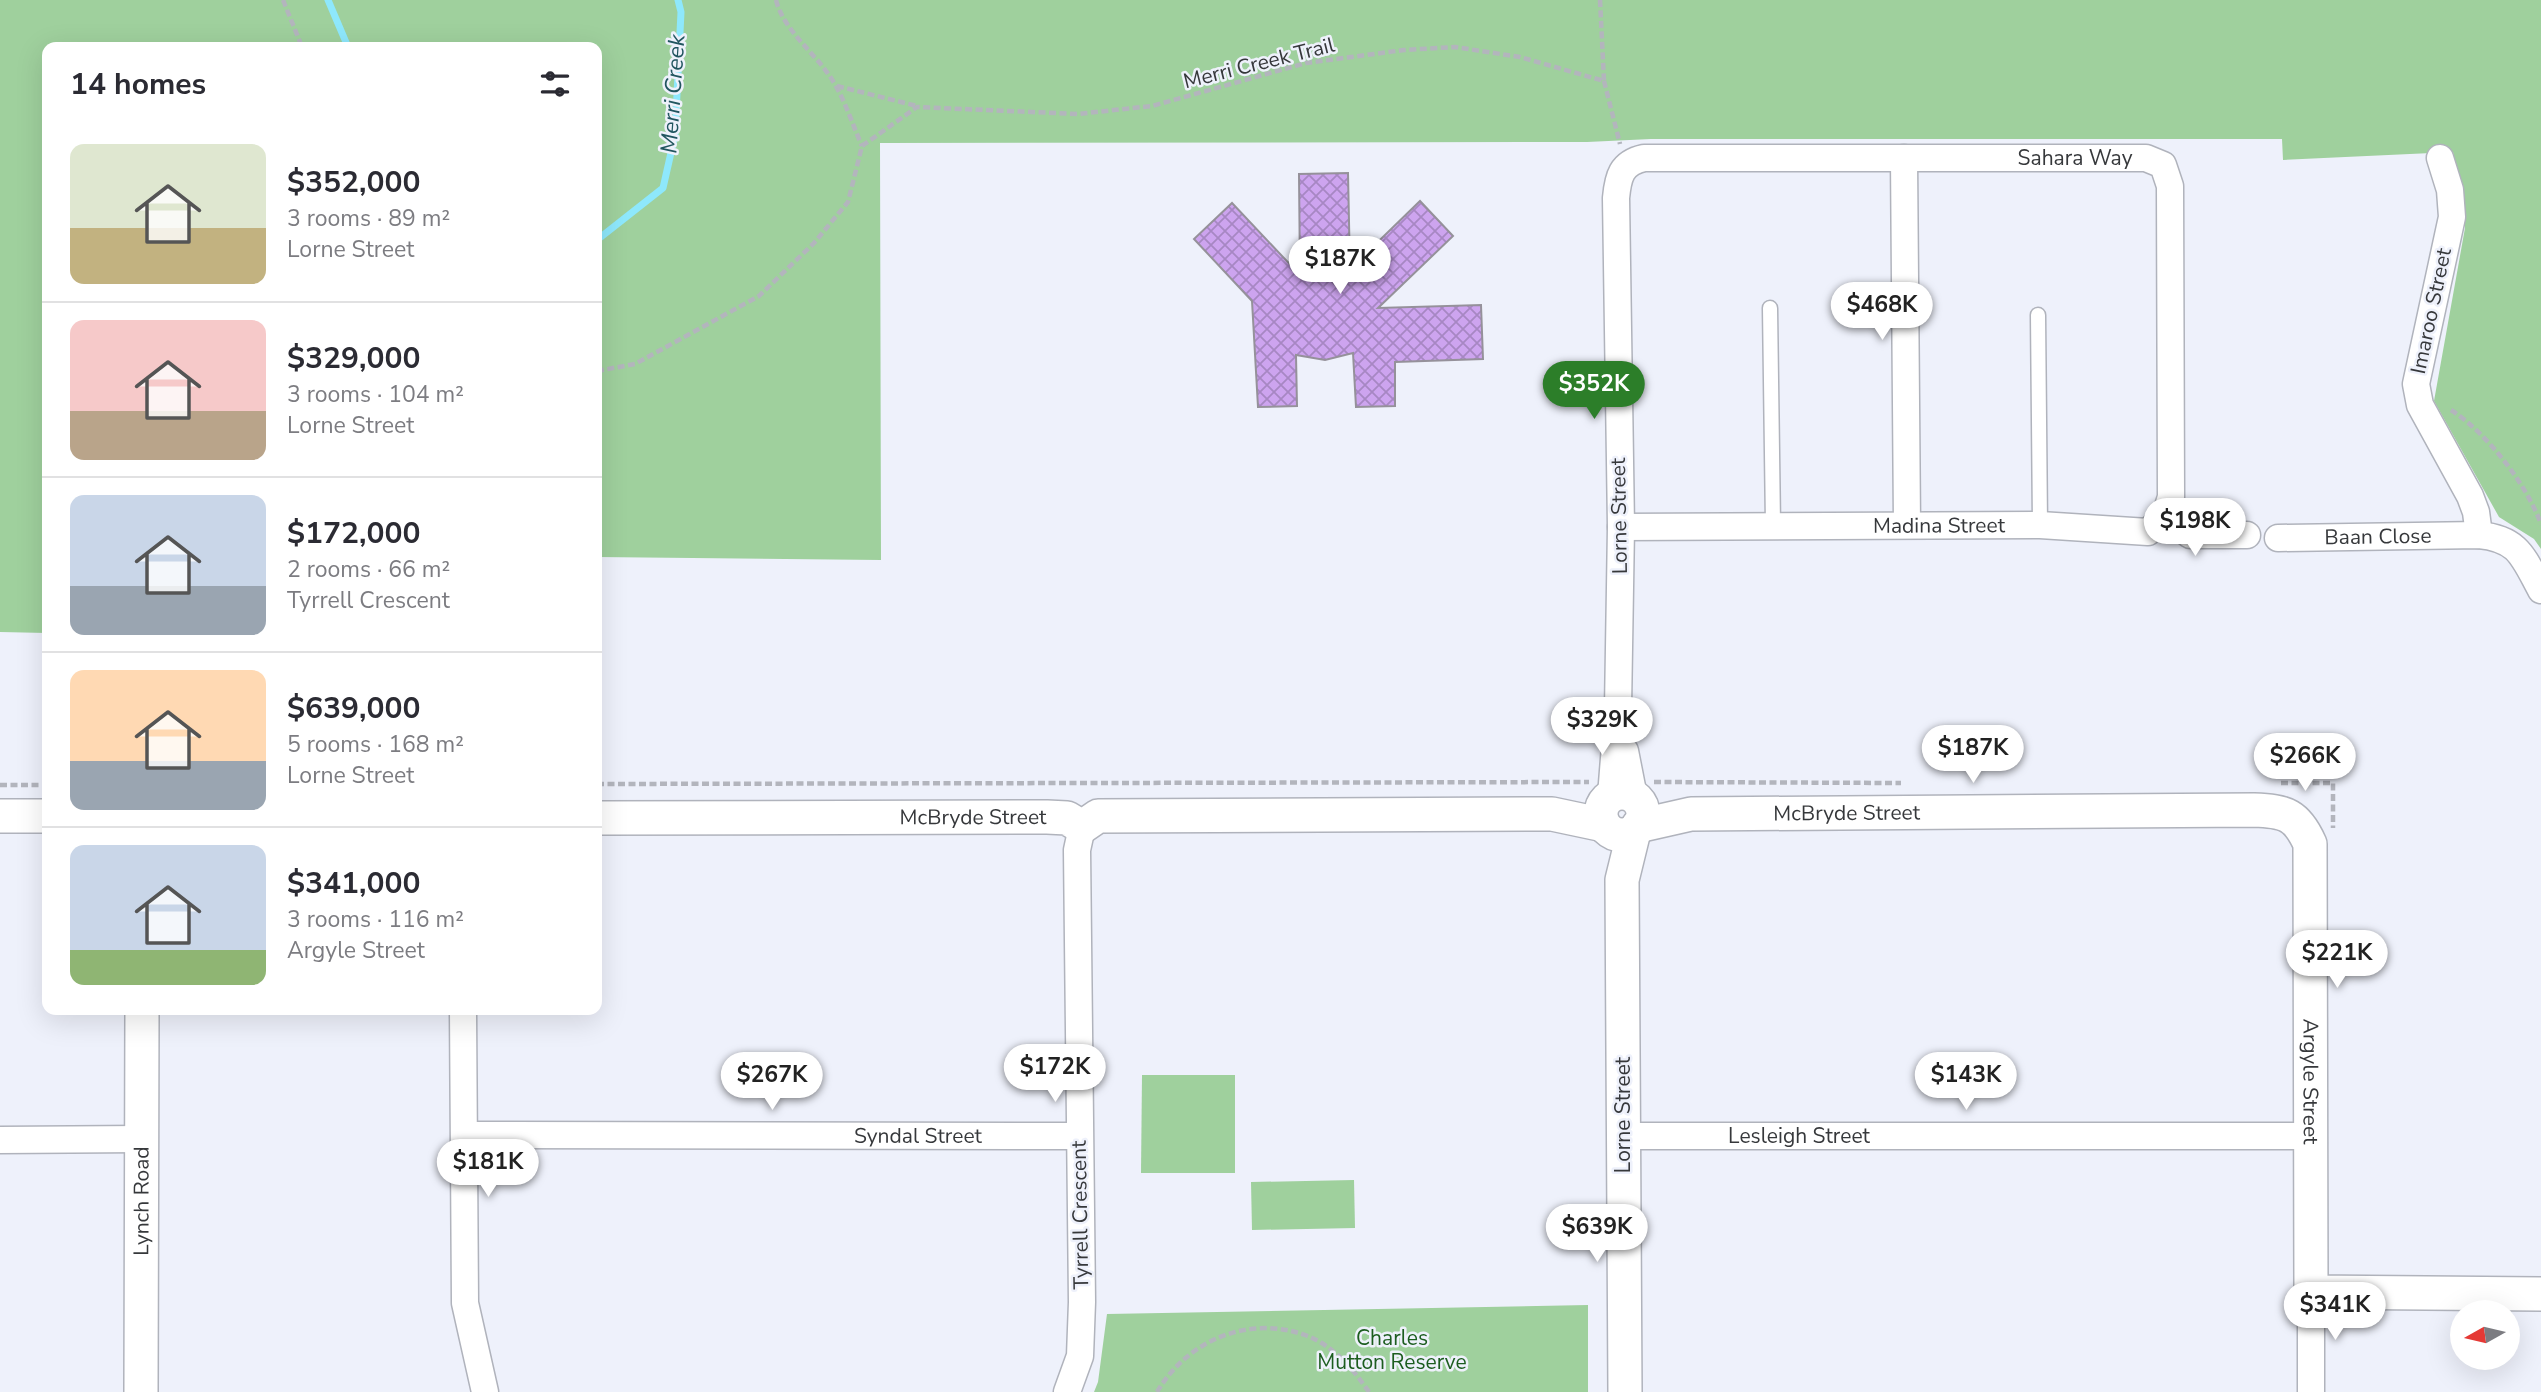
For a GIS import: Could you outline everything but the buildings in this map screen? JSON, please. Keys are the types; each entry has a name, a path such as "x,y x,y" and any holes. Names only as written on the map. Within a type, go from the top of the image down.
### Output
{"street":[{"path":"1903,158 1907,524"},
{"name":"Sahara Way","path":"1633,160 2146,158 2163,165 2170,186 2171,496 2165,516"},
{"name":"Imaroo Street","path":"2440,158 2450,190 2452,217 2416,384 2420,405 2470,496 2476,512 2479,535"},
{"name":"Lorne Street","path":"1625,1392 1622,808 1618,708 1620,527 1615,198 1624,168 1633,160"},
{"path":"2165,516 2190,535 2247,535"},
{"name":"Madina Street","path":"1620,527 2040,525 2148,532 2165,516"},
{"name":"Baan Close","path":"2278,538 2497,536 2512,544 2521,554 2541,590"},
{"name":"McBryde Street","path":"602,818 1047,817 1067,818 1082,827 1098,816 1552,814 1622,808 1691,814 2254,810"},
{"name":"Argyle Street","path":"2254,810 2275,811 2293,817 2302,826 2310,844 2311,1392"},
{"path":"0,816 42,816"},
{"name":"Tyrrell Crescent","path":"1068,1392 1080,1356 1082,1302 1077,850 1082,827"},
{"name":"Lynch Road","path":"141,1392 142,1015"},
{"path":"463,1015 465,1303 485,1392"},
{"name":"Syndal Street","path":"465,1135 1079,1136"},
{"name":"Lesleigh Street","path":"1622,1136 2311,1136"},
{"path":"0,1140 142,1139"},
{"path":"2311,1292 2541,1294"}],"lane":[{"path":"1770,307 1773,525"},
{"path":"2038,315 2040,525"}],"path":[{"path":"283,0 300,42"},
{"path":"602,371 635,364 760,296 814,243 848,202 862,146 836,86 800,41 776,0"},
{"path":"1600,0 1604,80 1621,149 1633,160"},
{"name":"Merri Creek Trail","path":"836,86 887,97 917,107 1078,114 1152,106 1306,63 1404,50 1455,47 1520,57 1604,80"},
{"path":"862,146 917,107"},
{"path":"2446,407 2462,417 2490,445 2518,481 2541,524"},
{"path":"602,784 1622,808 1902,783"},
{"path":"2277,783 2333,783 2333,839"},
{"path":"0,785 42,785"},
{"path":"1157,1392 1176,1366 1205,1342 1233,1332 1268,1327 1307,1336 1335,1352 1357,1374 1369,1392"}],"green space":[{"path":"0,0 2541,0 2541,549 2534,539 2499,517 2434,401 2465,228 2453,152 2283,160 2282,139 1651,139 1587,142 880,143 881,560 602,557 602,42 42,42 42,633 0,632"},
{"path":"1142,1075 1235,1075 1235,1173 1141,1173"},
{"path":"1354,1180 1355,1228 1252,1230 1251,1182"},
{"name":"Charles Mutton Reserve","path":"1588,1305 1588,1392 1094,1392 1098,1382 1107,1314"}],"waterway":[{"name":"Merri Creek","path":"328,0 346,42"},
{"name":"Merri Creek","path":"602,236 663,188 675,135 681,12 678,0"}]}
